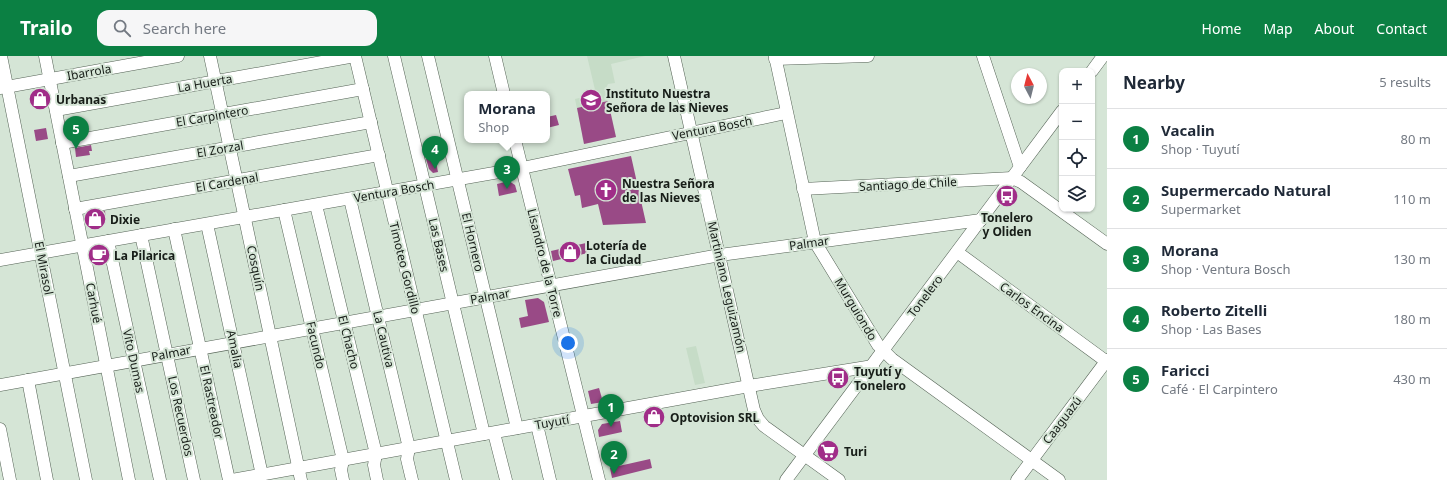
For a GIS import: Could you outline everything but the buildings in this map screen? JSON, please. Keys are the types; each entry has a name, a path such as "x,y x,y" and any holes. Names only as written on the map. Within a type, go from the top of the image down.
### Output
{"street":[{"name":"El Mirasol","path":"1,56 4,88 41,253 86,480"},
{"name":"Carhué","path":"45,56 129,480"},
{"name":"Ibarrola","path":"4,88 178,56"},
{"name":"Cosquín","path":"210,56 300,474"},
{"name":"La Huerta","path":"56,110 355,56"},
{"name":"Timoteo Gordillo","path":"355,56 456,480"},
{"name":"Las Bases","path":"394,56 453,302 489,434 506,480"},
{"name":"El Hornero","path":"428,56 517,428"},
{"path":"495,56 503,91"},
{"name":"Martiniano Leguizamón","path":"674,56 749,386 758,419 764,426 839,480"},
{"path":"775,57 868,56"},
{"path":"983,56 1020,167"},
{"path":"1094,68 1103,56"},
{"name":"Murguiondo","path":"775,57 815,242 883,352 1059,480"},
{"name":"El Carpintero","path":"62,143 363,89"},
{"name":"Ventura Bosch","path":"0,260 458,180 786,113"},
{"name":"Tonelero","path":"786,480 873,366 1059,115"},
{"name":"El Zorzal","path":"68,176 371,122"},
{"name":"Lisandro de la Torre","path":"517,143 550,285 599,480"},
{"name":"El Cardenal","path":"75,209 379,155"},
{"path":"1012,178 1021,182 1107,244"},
{"name":"Santiago de Chile","path":"803,189 1012,178"},
{"name":"La Cautiva","path":"350,199 409,448 407,459 412,480"},
{"name":"El Chacho","path":"316,205 376,454 374,464 377,480"},
{"name":"Facundo","path":"284,210 343,460 341,470 343,480"},
{"name":"Palmar","path":"0,385 234,341 720,256 981,220"},
{"name":"Amalia","path":"207,224 234,341 262,474"},
{"name":"El Rastreador","path":"174,229 230,480"},
{"name":"Los Recuerdos","path":"141,236 194,480"},
{"name":"Vito Dumas","path":"108,241 160,480"},
{"name":"Carlos Encina","path":"957,252 1107,361"},
{"name":"Caaguazú","path":"1017,480 1107,361"},
{"name":"Tuyutí","path":"230,480 262,474 300,474 343,460 749,386 873,366"},
{"path":"28,380 47,480"},
{"path":"537,425 550,480"},
{"path":"0,429 10,480"}],"shaded area":[{"name":"Instituto Nuestra Señora de las Nieves","path":"587,56 645,56 611,64 615,83 608,84 605,90 616,137 584,144 575,99 596,94"},
{"path":"696,346 705,383 695,385 686,348"}],"place":[{"name":"Urbanas","path":"40,99"},
{"name":"Instituto Nuestra Señora de las Nieves","path":"591,100"},
{"name":"Faricci","path":"76,149"},
{"name":"Roberto Zitelli","path":"435,169"},
{"name":"Morana","path":"507,189"},
{"name":"Nuestra Señora de las Nieves","path":"606,190"},
{"name":"Tonelero y Oliden","path":"1007,196"},
{"name":"Dixie","path":"95,219"},
{"name":"Lotería de la Ciudad","path":"570,252"},
{"name":"La Pilarica","path":"99,255"},
{"name":"Tuyutí y Tonelero","path":"838,378"},
{"name":"Optovision SRL","path":"654,417"},
{"name":"Vacalin","path":"611,427"},
{"name":"Turi","path":"828,451"},
{"name":"Supermercado Natural","path":"614,474"}]}
